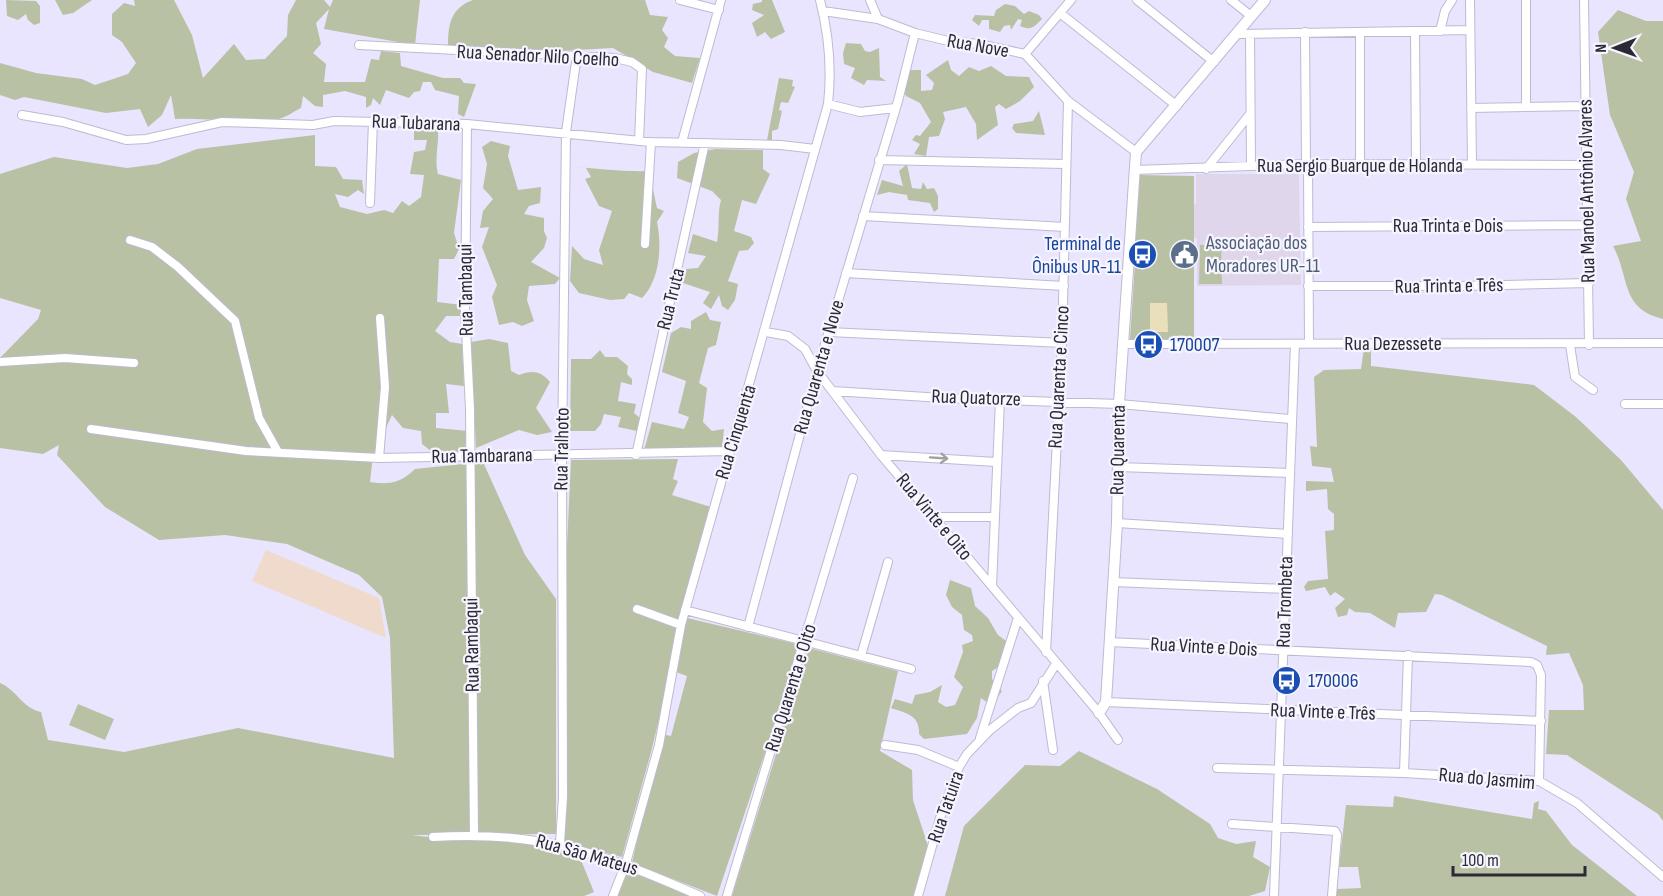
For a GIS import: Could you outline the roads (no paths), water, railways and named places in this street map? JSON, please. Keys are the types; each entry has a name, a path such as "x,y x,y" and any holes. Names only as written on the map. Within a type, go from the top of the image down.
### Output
{"street":[{"path":"680,0 719,10"},
{"path":"682,142 721,0"},
{"name":"Rua Cinquenta","path":"613,896 626,863 659,745 685,610 729,451 766,332 828,104 831,64 820,0"},
{"path":"870,0 878,19"},
{"path":"1025,54 1071,0"},
{"path":"1137,0 1214,62"},
{"path":"1231,0 1251,16"},
{"path":"1136,152 1265,0"},
{"path":"1440,31 1445,11 1452,0"},
{"path":"1470,0 1472,165"},
{"path":"1526,0 1526,106"},
{"name":"Rua Manoel Antônio Alvares","path":"1584,0 1589,345"},
{"name":"Rua Nove","path":"823,11 878,19 915,33 1025,54 1068,101 1136,152"},
{"path":"1060,13 1177,106"},
{"path":"1237,34 1470,30"},
{"path":"1360,32 1360,166"},
{"path":"1415,32 1416,165"},
{"name":"Rua Quarenta e Nove","path":"748,627 817,371 915,33"},
{"path":"1305,33 1309,343"},
{"path":"1250,34 1251,166"},
{"name":"Rua Senador Nilo Coelho","path":"359,45 526,55 577,55 625,60 642,69 639,141"},
{"name":"Rua Tralhoto","path":"560,843 563,797 562,455 566,132 577,55"},
{"name":"Rua Quarenta e Cinco","path":"1046,652 1057,400 1062,343 1068,101"},
{"path":"828,104 860,112 895,108"},
{"path":"1471,108 1584,106"},
{"path":"1206,169 1250,114"},
{"name":"Rua Tubarana","path":"22,115 63,122 126,140 146,139 222,122 313,125 327,121 373,121 467,124 651,142 815,149"},
{"path":"370,203 373,121"},
{"name":"Rua Tambaqui","path":"467,124 465,263 469,456"},
{"path":"645,244 651,142"},
{"name":"Rua Truta","path":"636,455 705,143"},
{"name":"Rua Quarenta","path":"1099,713 1106,702 1117,524 1119,404 1136,152"},
{"path":"879,160 1066,164"},
{"name":"Rua Sergio Buarque de Holanda","path":"1134,170 1307,164 1360,166 1586,165"},
{"path":"863,216 1065,227"},
{"name":"Rua Trinta e Dois","path":"1308,227 1588,225"},
{"path":"130,240 152,247 178,267 235,321 259,418 278,452"},
{"path":"846,273 1064,286"},
{"name":"Rua Trinta e Três","path":"1308,286 1437,287 1589,283"},
{"path":"379,458 385,387 380,318"},
{"name":"Rua Vinte e Oito","path":"766,332 795,339 805,350 817,371 881,455 1099,713"},
{"path":"829,332 1062,343"},
{"name":"Rua Dezessete","path":"1124,344 1589,345 1663,343"},
{"name":"Rua Trombeta","path":"1274,896 1290,473 1290,419 1295,344"},
{"path":"1570,345 1575,377 1593,390"},
{"path":"0,362 65,358 134,363"},
{"name":"Rua Quatorze","path":"833,391 1000,400 1057,400 1290,419"},
{"path":"992,586 1000,400"},
{"path":"1625,404 1663,404"},
{"name":"Rua Tambarana","path":"91,429 246,451 379,458 636,455 729,451"},
{"path":"881,455 996,462"},
{"name":"Rua Rambaqui","path":"469,456 474,834"},
{"path":"1118,467 1290,473"},
{"name":"Rua Quarenta e Oito","path":"727,896 853,478"},
{"path":"933,517 994,517"},
{"path":"1117,524 1287,534"},
{"path":"861,656 888,562"},
{"path":"1113,582 1286,589"},
{"path":"637,609 681,625"},
{"path":"685,610 911,669"},
{"path":"979,740 1018,618"},
{"name":"Rua Vinte e Dois","path":"1109,642 1522,660 1537,664 1541,675 1539,781"},
{"path":"1404,773 1408,655"},
{"name":"Rua Tatuira","path":"918,896 940,818 959,767 979,740 1018,708 1028,706 1056,664"},
{"path":"1043,681 1053,750"},
{"name":"Rua Vinte e Três","path":"1106,702 1541,722"},
{"path":"1099,713 1118,740"},
{"path":"885,745 918,750 959,767"},
{"name":"Rua do Jasmim","path":"1217,768 1404,773 1539,781 1577,803 1663,877"},
{"path":"1232,824 1337,832 1332,896"},
{"name":"Rua São Mateus","path":"433,837 474,834 560,843 626,863 700,896"}],"place":[{"name":"Associação dos Moradores UR-11","path":"1185,254"},
{"name":"Terminal de Ônibus UR-11","path":"1142,255"},
{"name":"170007","path":"1149,345"},
{"name":"170006","path":"1287,681"}]}
